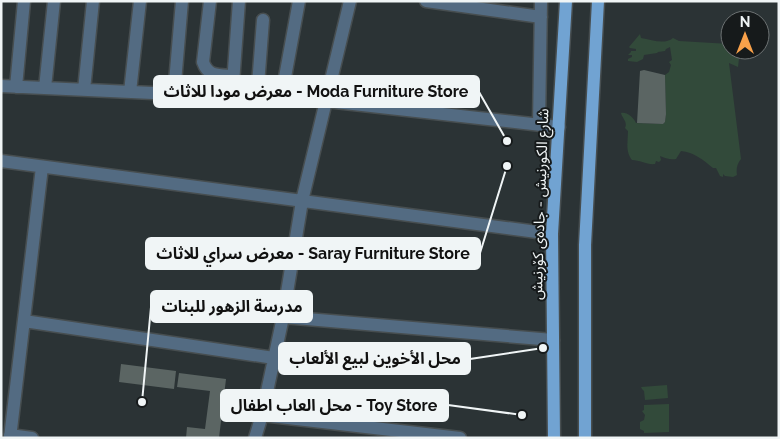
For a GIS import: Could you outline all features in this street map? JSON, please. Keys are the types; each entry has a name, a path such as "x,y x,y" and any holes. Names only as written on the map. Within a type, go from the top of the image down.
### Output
{"main road":[{"name":"شارع الكورنيش - جادەی کۆرنیش","path":"554,438 552,234 566,1"},
{"path":"585,438 585,245 598,1"}],"street":[{"path":"16,87 24,1"},
{"path":"44,88 54,1"},
{"path":"84,90 93,1"},
{"path":"130,92 140,1"},
{"path":"174,94 182,1"},
{"path":"210,1 203,62 206,70 214,75 233,76"},
{"path":"232,97 239,1"},
{"path":"280,99 299,1"},
{"path":"255,438 262,415 283,317 302,201 350,1"},
{"path":"426,1 541,17"},
{"path":"539,124 541,1"},
{"path":"257,98 263,20"},
{"path":"1,86 326,101 559,127"},
{"path":"1,161 552,234"},
{"path":"32,438 10,436 42,167"},
{"path":"283,317 553,340"},
{"path":"24,321 274,358"},
{"path":"262,415 414,435 460,438"}],"green space":[{"path":"640,34 641,38 662,42 673,38 679,41 720,43 720,60 739,60 738,67 729,63 741,159 737,167 737,175 733,177 723,174 723,177 720,176 716,168 713,168 702,159 681,151 676,159 660,156 661,160 659,162 656,161 655,164 632,160 628,150 628,131 625,128 625,122 621,113 630,115 636,123 663,124 665,122 665,75 669,72 671,65 669,62 672,60 670,47 665,51 644,55 643,59 637,62 628,61 632,57 632,55 628,55 631,51 636,51 636,49 629,47"},
{"path":"667,385 668,398 645,400 644,391 641,387"},
{"path":"669,404 669,432 644,433 640,429 640,422 644,420 645,415 642,411 644,410 644,405"}],"building":[{"path":"644,70 665,75 666,114 663,124 637,123 640,71"},
{"path":"121,364 176,371 174,389 119,382"},
{"path":"179,373 226,379 219,438 186,438 187,427 205,429 210,391 177,387"}],"place":[{"name":"معرض مودا للاثاث - Moda Furniture Store","path":"507,141"},
{"name":"معرض سراي للاثاث - Saray Furniture Store","path":"507,166"},
{"name":"محل الأخوين لبيع الألعاب","path":"543,348"},
{"name":"مدرسة الزهور للبنات","path":"142,402"},
{"name":"محل العاب اطفال - Toy Store","path":"522,415"}]}
